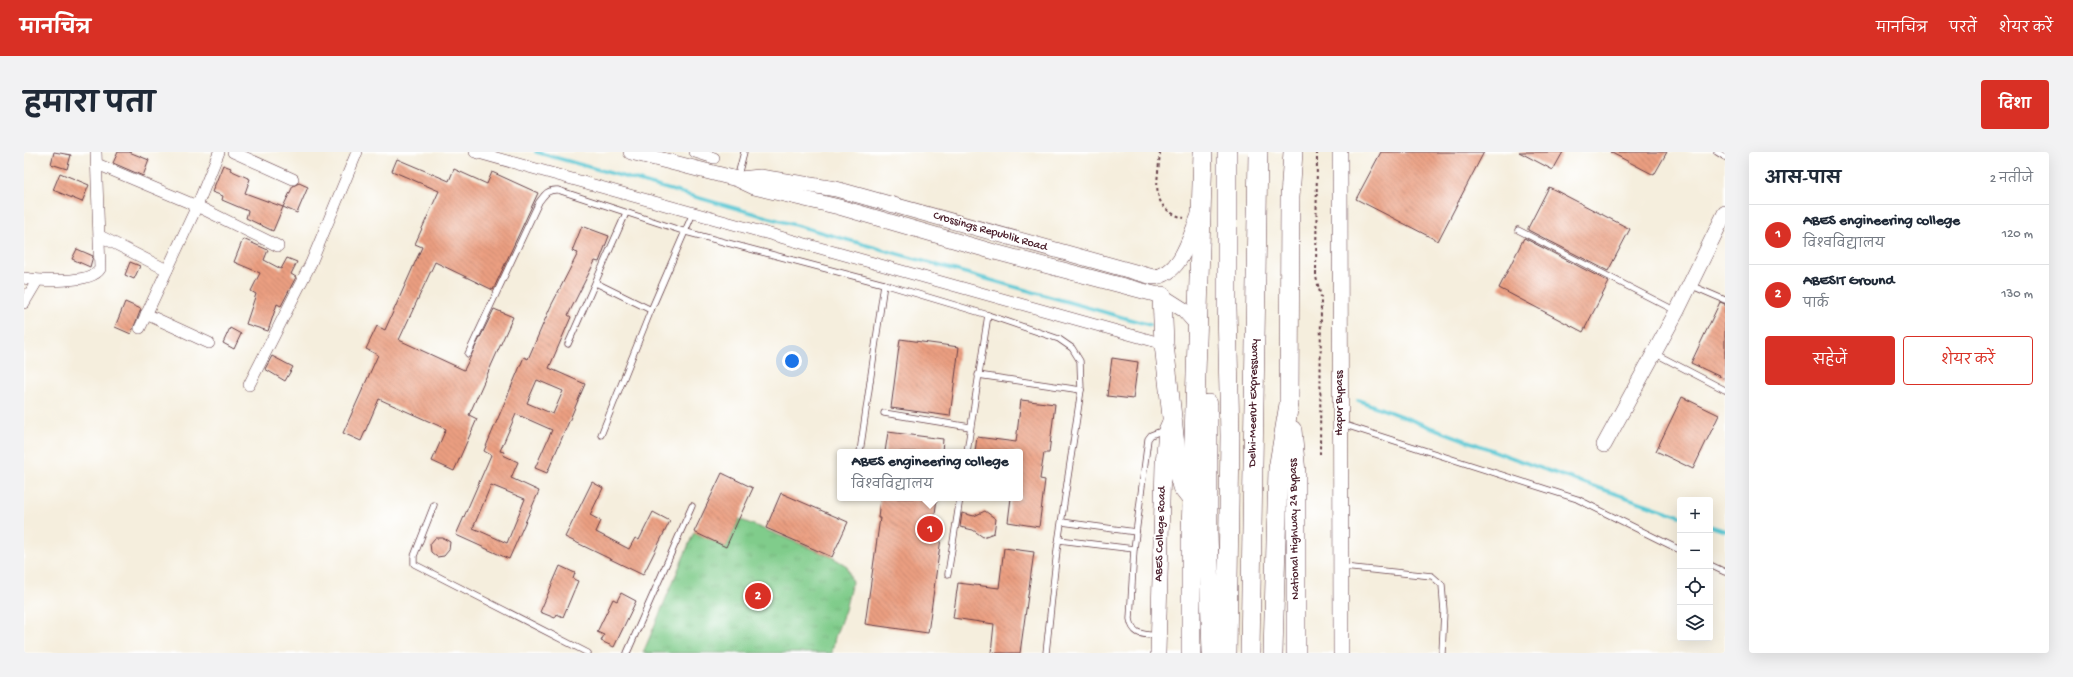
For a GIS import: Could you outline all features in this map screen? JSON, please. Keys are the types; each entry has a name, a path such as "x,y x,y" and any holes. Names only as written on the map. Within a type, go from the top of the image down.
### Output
{"highway":[{"path":"1191,653 1192,500 1199,327 1199,214 1203,152"},
{"name":"Delhi-Meerut Expressway","path":"1227,152 1230,436 1227,653"},
{"name":"Delhi-Meerut Expressway","path":"1250,653 1258,152"},
{"path":"1273,653 1278,469 1289,404 1290,197 1293,152"},
{"path":"1162,296 1169,423 1182,487 1192,500"},
{"path":"1199,327 1208,356 1208,532 1212,653"},
{"name":"National Highway 24 Bypass","path":"1289,404 1296,473 1296,653"},
{"path":"1253,514 1260,521 1262,529 1260,653"}],"street":[{"path":"24,278 37,281 59,281 89,276 98,272 101,263 96,152"},
{"path":"140,328 197,206 219,152"},
{"path":"233,152 293,179"},
{"path":"249,385 311,263 357,152"},
{"path":"475,152 1164,344"},
{"name":"Crossings Republik Road","path":"631,152 737,179 754,187 839,206 991,251 1162,296 1184,310 1199,327"},
{"path":"695,152 714,158"},
{"name":"Hapur Bypass","path":"1340,152 1341,653"},
{"path":"97,164 197,206 278,246"},
{"name":"Crossings Republik Road","path":"737,179 760,177 836,189 1153,277 1165,275 1175,266 1199,214"},
{"path":"1604,445 1677,311 1725,213"},
{"path":"100,236 167,270"},
{"path":"24,303 37,281"},
{"path":"146,314 209,343"},
{"name":"ABES College Road","path":"1158,653 1163,464 1169,423"}],"lane":[{"path":"737,179 744,152"},
{"path":"1717,152 1725,157"},
{"path":"468,354 503,276 539,202 546,193 552,190 558,190 686,232 884,284 988,315 1059,339 1072,348 1080,361 1080,390 1059,540 1046,653"},
{"path":"568,344 626,213"},
{"path":"601,435 651,310 694,213"},
{"path":"1518,230 1677,311"},
{"path":"596,283 651,310"},
{"path":"860,449 884,284"},
{"path":"1690,285 1725,300"},
{"path":"967,449 988,315"},
{"path":"1654,353 1725,390"},
{"path":"978,375 1080,390"},
{"path":"884,413 970,427"},
{"path":"1158,636 1138,633 1132,628 1130,619 1134,550 1148,439 1169,423"},
{"path":"1340,424 1577,499 1677,549"},
{"path":"948,574 960,501"},
{"path":"434,505 414,556 414,564 588,653"},
{"path":"627,653 692,506"},
{"path":"1062,522 1136,532"},
{"path":"1059,540 1134,550"},
{"path":"1713,566 1725,572"},
{"path":"1340,567 1432,576 1442,585 1444,611 1442,653"}],"path":[{"path":"1160,152 1157,190 1159,200 1166,211 1172,215 1199,214"},
{"path":"1317,152 1316,277 1321,297 1320,454"}],"green space":[{"path":"739,519 832,557 847,566 852,582 845,610 835,637 832,653 643,653 694,532 726,547"}],"building":[{"path":"54,152 71,155 67,169 51,164"},
{"path":"118,152 129,152 149,160 143,176 113,163"},
{"path":"1381,152 1484,152 1438,241 1356,199"},
{"path":"1519,152 1563,152 1553,170"},
{"path":"1610,152 1667,152 1654,175"},
{"path":"397,159 449,181 454,169 487,184 492,172 538,193 493,290 435,262 399,340 464,370 494,309 513,317 469,415 477,419 454,471 432,461 446,429 379,399 361,441 343,433 378,355 366,349 377,326 385,330 422,247 415,244 439,191 392,171"},
{"path":"223,165 231,168 230,170 250,179 245,193 283,207 273,231 246,218 248,211 222,200 223,196 212,192"},
{"path":"60,173 89,185 82,202 53,190"},
{"path":"299,183 308,187 297,213 283,207 293,186"},
{"path":"1549,187 1630,229 1608,271 1528,230"},
{"path":"582,226 609,236 599,262 595,261 568,315 571,317 549,368 585,384 547,473 535,468 552,430 516,414 500,451 504,452 503,455 518,462 511,478 539,491 509,559 456,535 491,455 484,451 524,357 528,359 550,308 578,253 572,251","holes":["537,380 563,391 553,414 527,403","491,485 525,499 507,543 473,528"]},
{"path":"1524,238 1609,282 1583,332 1499,288"},
{"path":"243,239 268,250 264,260 281,269 287,258 297,262 291,274 296,277 281,306 277,304 268,331 246,324 256,294 251,291 260,273 234,262"},
{"path":"77,249 93,256 90,267 72,259"},
{"path":"130,262 140,266 134,279 125,275"},
{"path":"125,302 141,309 131,334 115,327"},
{"path":"1720,302 1725,304 1725,379 1691,363"},
{"path":"230,328 241,334 234,349 223,343"},
{"path":"900,339 959,347 950,416 891,408"},
{"path":"272,356 293,367 285,381 265,369"},
{"path":"1112,358 1138,362 1133,399 1107,396"},
{"path":"1682,397 1719,415 1693,469 1656,451"},
{"path":"1021,400 1055,404 1049,453 1044,453 1040,479 1045,480 1039,527 1008,522 1011,501 1023,501 1023,449 975,449 977,437 1016,442"},
{"path":"888,432 943,439 942,449 885,449"},
{"path":"722,473 753,488 726,547 694,532"},
{"path":"592,482 603,488 590,515 601,521 596,532 629,549 635,538 639,540 653,512 670,521 643,575 565,537"},
{"path":"781,493 848,522 832,557 766,528"},
{"path":"880,501 937,501 932,537 941,538 928,633 865,624 880,518 878,518"},
{"path":"985,511 996,519 994,533 983,537 973,530 960,527 962,513 974,516"},
{"path":"435,538 443,538 450,542 449,550 444,556 437,557 431,552 430,544"},
{"path":"1004,548 1034,552 1020,653 991,653 994,624 953,618 958,583 999,588"},
{"path":"560,566 575,573 573,579 578,581 563,617 557,614 555,618 540,612"},
{"path":"621,593 636,601 614,647 601,641 604,635 597,632 613,599 617,601"}],"waterway":[{"path":"536,152 1150,325"},
{"path":"1358,400 1529,464 1677,515"},
{"path":"1713,527 1725,531"}],"place":[{"name":"ABES engineering college","path":"930,529"},
{"name":"ABESIT Ground","path":"758,596"}]}
